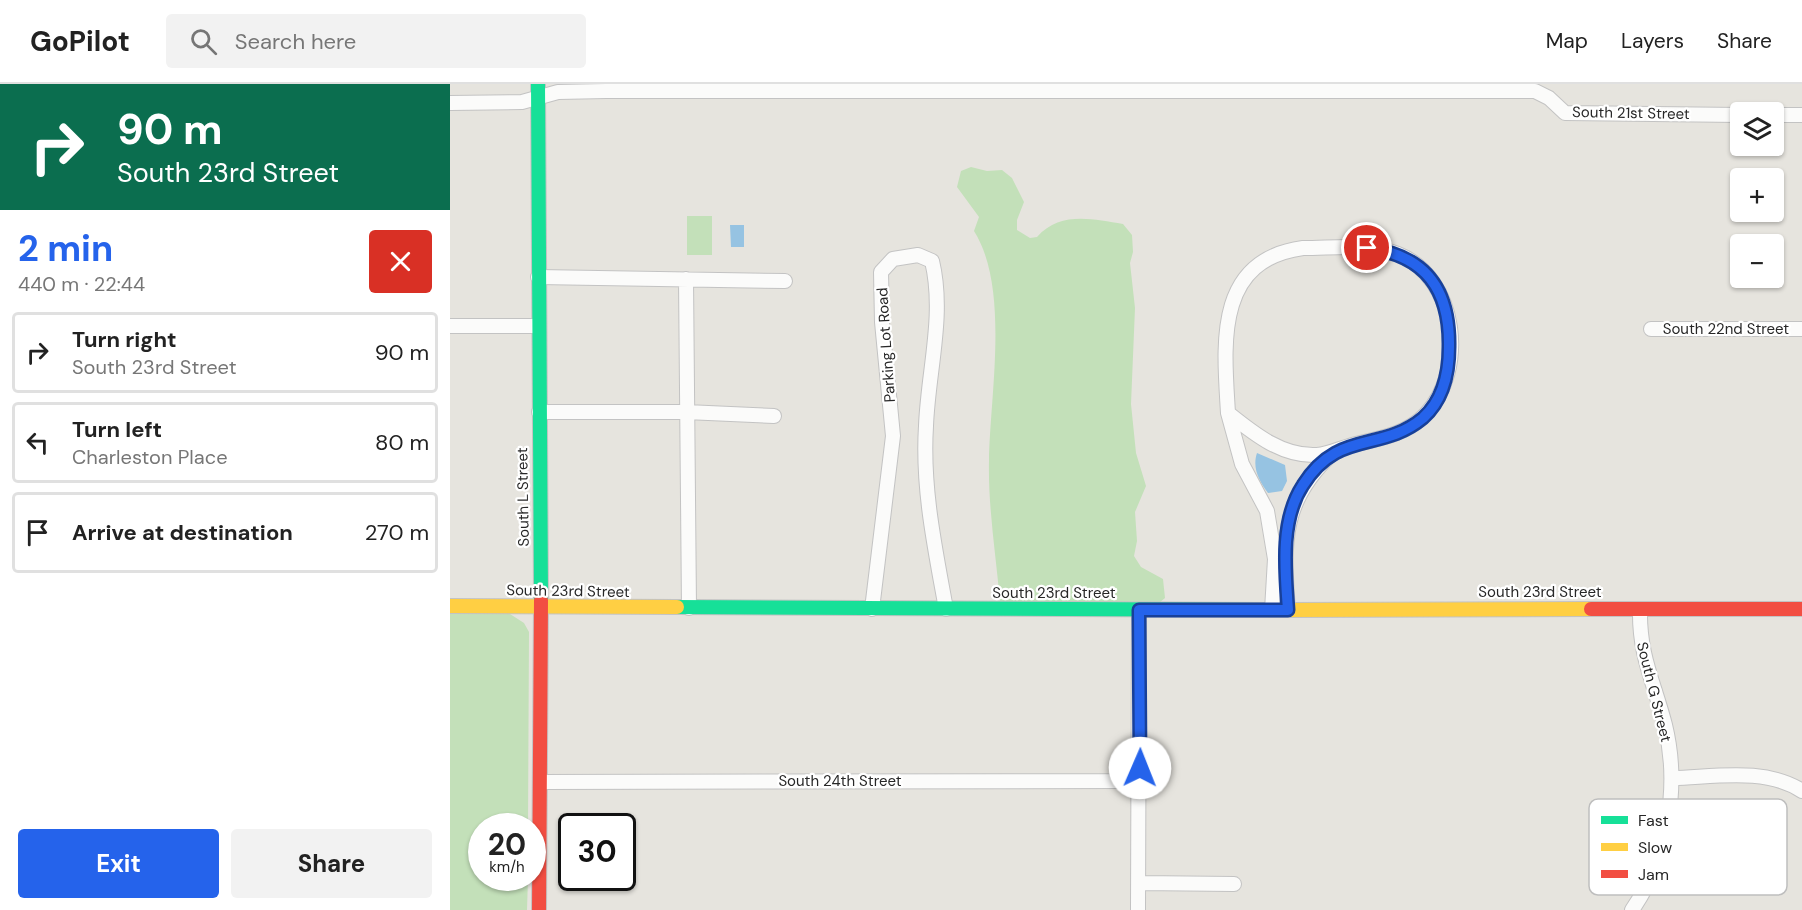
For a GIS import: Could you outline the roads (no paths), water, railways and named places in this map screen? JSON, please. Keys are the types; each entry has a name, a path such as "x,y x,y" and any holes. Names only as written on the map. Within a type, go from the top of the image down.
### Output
{"street":[{"name":"South 21st Street","path":"450,104 522,102 538,90 558,92 909,87 1440,93 1535,91 1549,98 1565,113 1730,114"},
{"name":"South L Street","path":"538,90 541,606 539,910"},
{"path":"1784,115 1802,115"},
{"path":"1228,413 1279,447 1297,454 1335,451 1391,436 1412,426 1436,403 1443,388 1449,358 1447,309 1435,284 1425,272 1400,255 1367,248 1303,248 1279,253 1251,271 1241,283 1228,314 1228,413 1242,464 1267,512 1275,559 1272,610"},
{"name":"Parking Lot Road","path":"872,609 893,436 882,322 881,272 893,259 918,255 932,261 936,277 937,323 926,426 927,504 946,609"},
{"path":"538,276 785,281"},
{"path":"686,279 689,608"},
{"path":"450,326 538,326"},
{"name":"South 22nd Street","path":"1650,329 1802,329"},
{"path":"539,412 686,412 774,416"},
{"path":"1288,610 1288,524 1293,504 1316,468 1335,451"},
{"name":"South 23rd Street","path":"450,606 1139,610 1802,609"},
{"name":"South G Street","path":"1640,609 1642,653 1665,727 1673,778 1669,799"},
{"path":"1138,910 1139,610"},
{"path":"1673,778 1759,776 1785,781 1802,791"},
{"name":"South 24th Street","path":"540,782 1122,781 1139,777"},
{"path":"1139,883 1234,884"},
{"name":"South G Street","path":"1632,910 1640,895"}],"water":[{"path":"730,225 744,225 744,247 731,247"},
{"path":"1257,453 1285,465 1287,481 1282,491 1268,493 1256,469"}]}
